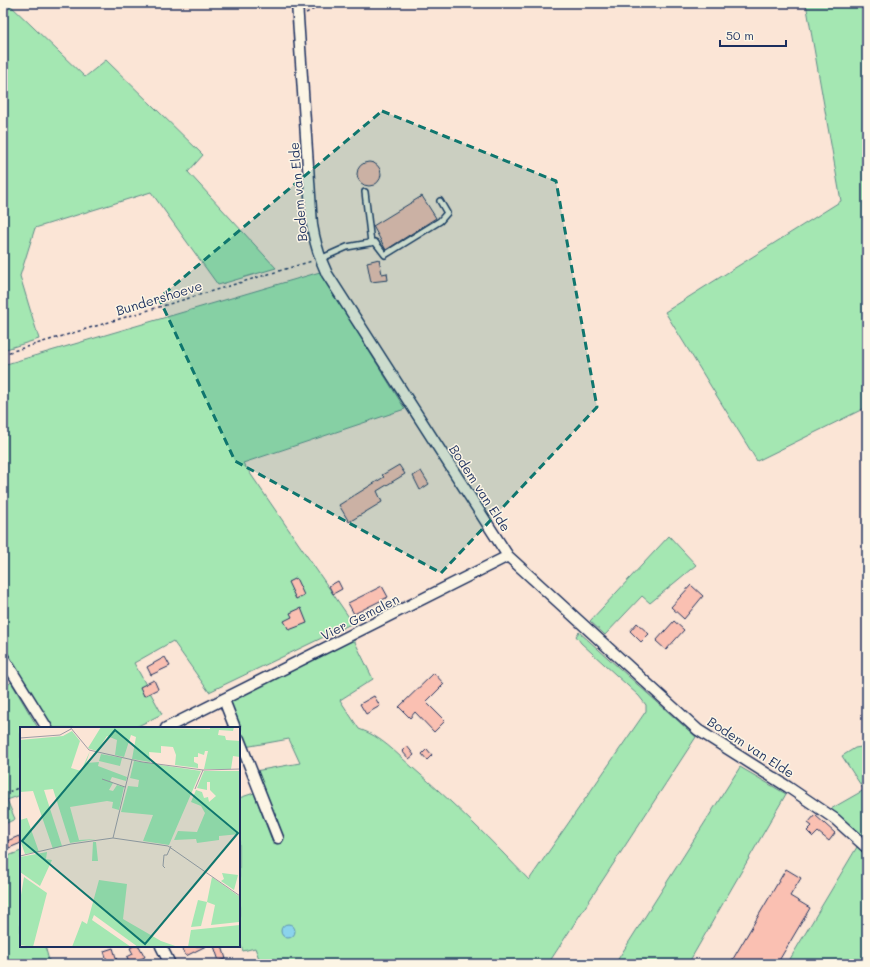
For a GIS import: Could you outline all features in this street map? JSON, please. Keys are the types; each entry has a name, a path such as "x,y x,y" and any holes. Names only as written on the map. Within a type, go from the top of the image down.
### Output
{"street":[{"name":"Bodem van Elde","path":"297,3 312,225 316,248 320,259 327,274 508,556 698,730 829,815 867,848"},
{"name":"Vier Gemalen","path":"168,727 508,556"},
{"path":"3,657 46,727"},
{"path":"224,700 235,727"},
{"path":"240,742 278,838"},
{"path":"162,947 170,964"}],"lane":[{"path":"365,192 371,243"},
{"path":"320,259 347,247 375,242 385,255 440,220 447,213 440,200"}],"path":[{"path":"298,17 326,3"},
{"name":"Bundershoeve","path":"3,354 320,259"},
{"path":"3,794 20,787"}],"highlighted area":[{"path":"382,111 556,181 597,407 441,573 235,461 159,298"}],"green space":[{"path":"3,3 8,3 85,77 106,60 203,155 188,172 276,268 218,285 151,192 35,228 20,276 39,339 3,350"},
{"path":"806,3 867,3 867,407 757,461 665,312 841,201"},
{"path":"320,272 405,409 243,463 353,623 209,692 173,641 134,663 162,714 136,727 51,727 3,647 3,365"},
{"path":"669,536 696,565 650,603 642,596 605,635 590,621"},
{"path":"579,632 696,737 548,964 261,964 255,948 243,951 240,944 240,798 254,793 273,843 281,840 255,771 300,763 289,739 245,747 240,734 240,727 237,727 228,702 354,640 373,679 340,700 359,729 381,740 394,751 458,809 529,880 646,711 646,705 639,696 581,643 576,636"},
{"path":"11,682 37,727 20,727 20,795 7,800 15,819 3,825 3,690"},
{"path":"867,746 867,841 829,810 864,790 842,756 855,748"},
{"path":"740,767 786,794 688,964 615,964"},
{"path":"857,847 867,856 867,964 787,964"},
{"path":"20,851 20,947 45,947 50,964 3,964 3,858"}],"water":[{"path":"285,924 291,924 295,928 295,934 291,938 285,938 281,934 281,928"}],"building":[{"path":"369,162 377,166 381,174 377,182 369,186 361,182 357,174 361,166"},
{"path":"422,196 436,218 386,250 373,226"},
{"path":"379,259 382,274 387,273 388,280 371,282 367,262"},
{"path":"399,465 405,474 377,491 382,502 349,522 339,505 384,477 382,475"},
{"path":"421,471 429,484 420,490 413,476"},
{"path":"296,578 304,595 296,599 288,582"},
{"path":"338,581 342,589 333,594 329,586"},
{"path":"691,585 703,596 684,619 671,607"},
{"path":"382,586 388,597 354,614 348,603"},
{"path":"301,608 307,623 289,630 284,621 292,617 290,613"},
{"path":"674,621 684,630 666,650 656,641"},
{"path":"637,623 649,634 641,642 630,631"},
{"path":"165,657 170,666 151,675 147,667"},
{"path":"434,673 444,684 426,702 445,721 434,732 415,712 410,718 399,707"},
{"path":"154,680 158,689 144,696 140,687"},
{"path":"374,696 380,706 366,714 360,704"},
{"path":"407,746 414,755 409,759 402,751"},
{"path":"427,749 432,755 427,760 422,754"},
{"path":"815,815 835,833 829,841 818,832 813,837 807,831 812,826 808,823"},
{"path":"19,836 20,843 9,848 7,841"},
{"path":"786,869 801,878 790,896 810,908 777,964 730,964"},
{"path":"140,947 145,957 130,963 127,957 133,954 130,948"},
{"path":"182,947 204,947 186,956"},
{"path":"214,947 222,947 226,959 219,961"},
{"path":"113,948 118,964 108,964 104,951"}]}
